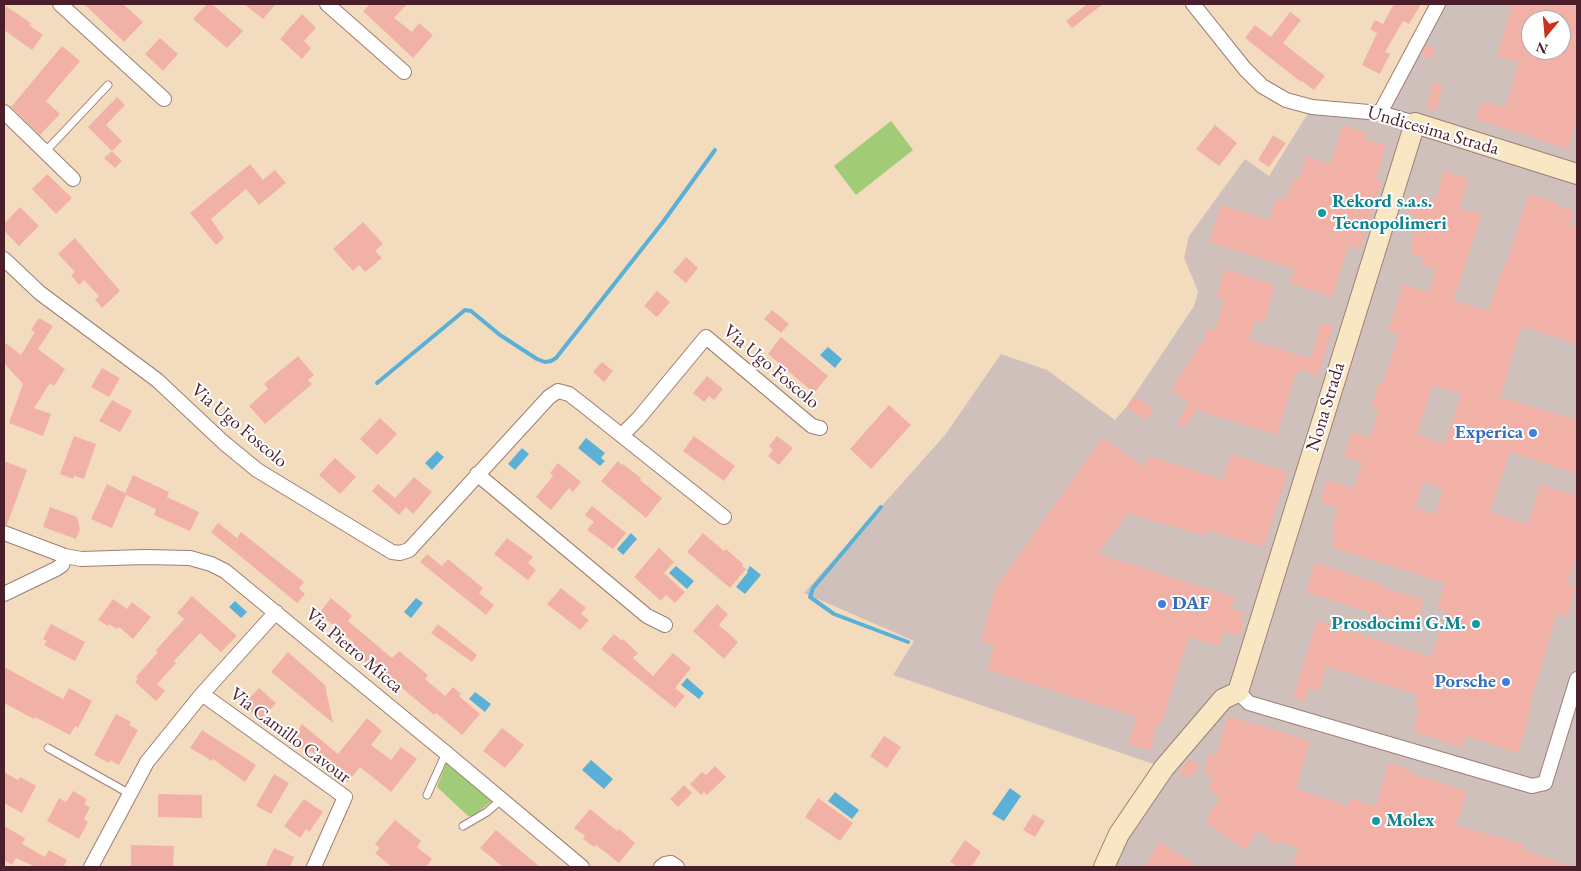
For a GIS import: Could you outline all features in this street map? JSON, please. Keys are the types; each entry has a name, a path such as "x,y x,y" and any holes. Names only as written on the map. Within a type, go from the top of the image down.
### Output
{"street":[{"path":"60,4 164,99"},
{"path":"327,4 404,72"},
{"name":"Undicesima Strada","path":"1193,4 1245,69 1262,86 1286,100 1312,107 1380,113 1577,174"},
{"path":"1380,113 1438,4"},
{"path":"4,112 73,179"},
{"name":"Nona Strada","path":"1238,692 1415,123"},
{"name":"Via Ugo Foscolo","path":"4,259 40,293 157,380 223,442 257,470 392,552 400,553 409,550 549,397 558,391 569,394 724,517"},
{"name":"Via Ugo Foscolo","path":"622,435 638,419 706,337 812,426 820,428"},
{"path":"477,474 647,616 665,625"},
{"name":"Via Pietro Micca","path":"4,533 65,556 82,560 144,557 190,558 211,564 225,571 502,799 578,866"},
{"path":"4,594 56,569 62,565 65,556"},
{"name":"Via Camillo Cavour","path":"91,867 147,762 202,694 276,612"},
{"path":"1104,867 1119,834 1164,768 1223,699 1238,692 1249,703 1532,786 1544,783 1577,679"},
{"name":"Via Camillo Cavour","path":"202,694 346,797 314,867"},
{"path":"661,867 670,863 677,867"}],"lane":[{"path":"45,152 108,85"},
{"path":"48,748 130,794"},
{"path":"427,795 446,753"},
{"path":"463,826 487,812 502,799"}],"shaded area":[{"path":"1435,4 1577,4 1577,867 1107,867 1162,767 893,675 914,641 804,593 945,435 1001,354 1047,370 1115,420 1127,406 1194,306 1198,291 1184,258 1189,236 1245,159 1269,176 1313,105 1374,111"}],"green space":[{"path":"891,121 913,150 856,195 834,166"},
{"path":"446,763 492,801 473,816 468,816 437,787"}],"water":[{"path":"828,347 842,359 835,368 820,355"},
{"path":"586,438 605,453 601,458 605,461 600,466 578,448"},
{"path":"522,448 529,454 515,470 508,464"},
{"path":"437,451 444,457 432,470 425,463"},
{"path":"631,533 637,539 623,555 617,549"},
{"path":"676,566 694,581 687,589 669,573"},
{"path":"750,566 761,575 745,594 736,587 748,572"},
{"path":"416,598 423,603 411,618 404,612"},
{"path":"235,601 247,612 241,618 229,607"},
{"path":"687,678 704,693 699,699 681,685"},
{"path":"475,692 491,704 485,712 469,699"},
{"path":"591,760 613,779 604,789 582,770"},
{"path":"1010,788 1021,796 1004,821 992,814"},
{"path":"835,792 859,810 852,819 828,801"}],"building":[{"path":"84,4 123,4 143,22 124,42"},
{"path":"207,4 212,4 243,31 227,48 193,19"},
{"path":"244,4 276,4 263,19"},
{"path":"370,4 407,4 394,18 412,32 419,23 433,35 413,58 363,11"},
{"path":"1087,4 1103,4 1072,28 1066,21"},
{"path":"1394,4 1421,4 1409,24 1403,21 1385,52 1390,54 1380,74 1362,65 1377,33 1370,29 1375,20 1383,24"},
{"path":"1513,4 1577,4 1577,119 1568,149 1476,119 1482,101 1505,108 1519,63 1497,56"},
{"path":"4,5 31,23 29,25 43,35 32,50 4,30"},
{"path":"1290,12 1301,20 1283,43 1325,76 1314,90 1245,38 1255,25 1271,37"},
{"path":"302,14 316,28 304,41 311,48 302,59 280,39"},
{"path":"160,38 178,54 163,71 145,54"},
{"path":"1426,44 1435,49 1429,60 1421,55"},
{"path":"62,46 80,61 46,101 60,114 40,135 11,107"},
{"path":"1434,82 1443,86 1436,111 1426,108"},
{"path":"117,97 125,105 106,125 122,141 112,151 88,127"},
{"path":"1215,125 1237,143 1219,166 1196,149"},
{"name":"Rekord s.a.s. Tecnopolimeri","path":"1343,125 1366,133 1364,139 1386,145 1376,180 1382,182 1360,249 1349,245 1332,297 1290,283 1294,269 1209,242 1221,205 1273,221 1270,219 1277,197 1286,200 1293,178 1299,180 1306,157 1330,164"},
{"path":"1273,135 1286,143 1269,167 1258,160"},
{"path":"112,151 122,161 115,168 104,158"},
{"path":"250,164 263,180 275,170 286,183 259,205 246,189 211,219 224,238 216,245 190,213"},
{"path":"1444,171 1469,179 1459,208 1482,215 1453,300 1488,311 1529,194 1556,202 1555,205 1574,211 1570,225 1577,228 1577,344 1522,326 1500,397 1577,420 1577,474 1510,452 1490,512 1528,524 1540,484 1577,496 1577,553 1568,584 1576,586 1567,617 1557,613 1530,704 1532,705 1518,753 1466,736 1463,748 1414,732 1416,726 1414,725 1420,708 1415,706 1418,695 1326,666 1319,691 1309,688 1305,701 1293,698 1317,621 1431,657 1446,611 1437,608 1445,583 1331,547 1336,530 1332,529 1338,508 1320,502 1327,480 1354,488 1362,463 1344,457 1352,432 1371,438 1379,410 1371,407 1379,383 1383,384 1399,334 1388,331 1403,284 1429,292 1436,270 1421,265 1423,257 1410,253 1413,245 1410,244 1418,217 1409,215 1416,194 1435,200","holes":["1433,385 1461,394 1445,444 1417,434","1423,482 1443,489 1436,514 1415,508"]},
{"path":"47,174 72,198 56,214 32,189"},
{"path":"20,207 39,226 19,246 4,231 4,224"},
{"path":"363,222 383,244 375,251 382,258 365,272 359,265 353,271 333,249"},
{"path":"75,238 120,291 102,308 95,300 99,296 84,280 79,285 71,275 75,272 58,254"},
{"path":"686,257 698,268 686,283 673,272"},
{"path":"1224,269 1275,285 1264,323 1255,320 1249,339 1311,359 1321,323 1333,327 1318,376 1299,369 1297,376 1295,375 1277,435 1206,413 1198,408 1185,428 1177,423 1189,403 1171,390 1205,337 1207,329 1215,331 1224,301 1217,296"},
{"path":"657,291 670,302 657,317 644,306"},
{"path":"772,310 789,324 781,333 764,319"},
{"path":"39,318 53,326 38,349 65,369 54,386 50,383 34,408 51,414 43,436 9,423 23,384 4,363 4,342 21,355 35,332 31,330"},
{"path":"781,337 828,376 814,393 768,354"},
{"path":"298,356 314,375 308,380 312,384 265,424 249,406 268,389 264,384"},
{"path":"602,362 613,371 604,382 593,372"},
{"path":"102,368 120,378 109,397 91,387"},
{"path":"707,376 723,389 714,400 709,396 704,402 693,393"},
{"path":"1134,396 1154,410 1146,420 1127,407"},
{"path":"112,400 132,411 120,432 99,421"},
{"path":"889,405 911,425 871,469 850,449"},
{"path":"380,418 397,434 377,455 360,439"},
{"path":"74,436 96,444 84,479 74,476 73,479 60,474"},
{"path":"694,436 735,466 724,481 683,451"},
{"path":"777,436 793,448 779,465 768,456 773,450 769,446"},
{"path":"1103,437 1144,467 1150,456 1223,480 1231,454 1288,472 1264,547 1207,530 1205,536 1128,513 1098,554 1235,597 1231,609 1244,613 1241,621 1244,622 1239,636 1224,631 1219,646 1189,637 1161,724 1157,723 1150,751 1128,744 1137,717 988,670 994,645 981,641 996,587"},
{"path":"335,458 356,477 340,494 319,475"},
{"path":"4,461 27,470 7,525 4,524"},
{"path":"618,461 641,478 640,480 662,498 646,518 601,481"},
{"path":"558,463 581,482 573,492 569,488 551,510 536,497 553,476 550,473"},
{"path":"133,475 169,492 167,497 199,512 190,531 154,515 156,509 126,495 112,528 91,519 107,484 125,493"},
{"path":"414,477 432,492 413,514 406,507 399,515 372,491 378,484 395,498"},
{"path":"592,506 626,533 613,549 587,530 594,522 585,515"},
{"path":"50,507 77,517 80,530 76,539 43,527"},
{"path":"218,523 237,538 241,532 304,582 299,588 305,594 297,603 211,532"},
{"path":"703,533 724,551 726,549 746,569 730,588 687,552"},
{"path":"507,538 533,557 528,563 536,570 528,580 494,554"},
{"path":"659,548 674,562 664,573 685,592 675,603 666,595 661,601 634,577"},
{"path":"427,554 442,566 448,559 483,588 479,593 494,605 486,615 420,562"},
{"path":"1315,563 1385,585 1384,588 1424,600 1414,631 1390,623 1391,619 1306,592"},
{"path":"561,588 586,608 581,614 589,620 580,630 547,604"},
{"path":"192,596 237,636 221,652 200,633 174,661 176,663 157,684 165,691 156,701 135,682 138,679 136,677 158,652 156,650 184,619 177,613"},
{"path":"331,598 352,616 348,621 392,658 399,651 428,675 425,679 445,696 453,687 461,694 459,696 480,714 462,735 436,713 434,715 370,661 368,664 348,647 353,642 319,613"},
{"path":"113,599 127,609 132,602 151,617 133,639 119,627 117,629 109,624 108,626 98,620"},
{"path":"717,604 728,614 719,625 738,642 724,659 693,631"},
{"path":"51,624 85,642 75,661 44,645 47,641 43,639"},
{"path":"438,624 477,655 472,662 431,633"},
{"path":"614,634 622,641 623,639 638,653 633,658 653,676 673,653 691,668 675,688 685,696 675,708 601,649"},
{"path":"288,652 325,685 333,723 271,672"},
{"path":"4,667 63,699 69,688 92,701 78,728 75,726 70,735 4,703"},
{"path":"259,688 276,703 260,721 243,705"},
{"path":"116,714 131,722 129,725 138,730 119,765 110,760 109,763 94,755"},
{"path":"1228,716 1310,741 1296,789 1348,806 1350,798 1376,806 1389,763 1411,770 1410,773 1467,791 1456,825 1524,844 1522,850 1568,865 1568,867 1292,867 1298,848 1278,841 1277,846 1258,831 1245,850 1205,821 1220,799 1209,789 1213,777 1204,773 1209,753 1216,756"},
{"path":"367,718 382,731 371,745 391,760 401,747 417,759 391,792 360,767 348,782 311,751 308,754 292,741 302,724 338,754"},
{"path":"502,728 524,745 505,768 483,751"},
{"path":"202,730 256,765 245,782 213,759 212,761 190,748"},
{"path":"884,736 901,747 887,768 870,756"},
{"path":"1189,759 1199,766 1190,778 1178,772"},
{"path":"715,766 726,777 707,795 704,792 701,795 690,784 702,772 706,775"},
{"path":"4,772 18,780 20,777 36,786 22,813 4,803"},
{"path":"274,774 289,783 271,814 256,806"},
{"path":"684,785 692,793 678,807 670,799"},
{"path":"73,791 87,799 84,804 90,807 84,819 88,822 79,839 47,821 59,798 66,802"},
{"path":"158,794 202,795 202,818 158,817"},
{"path":"818,798 853,823 840,841 805,817"},
{"path":"304,799 323,812 309,832 306,829 300,838 284,826"},
{"path":"590,809 617,831 619,829 635,843 619,863 596,845 594,847 583,839 585,836 574,828"},
{"path":"1033,814 1045,821 1035,837 1023,830"},
{"path":"395,820 421,841 417,847 432,859 426,867 392,867 375,853 380,848 375,844"},
{"path":"4,826 25,838 22,844 45,857 49,850 67,860 65,867 36,867 16,858 12,865 4,860"},
{"path":"496,830 540,867 503,867 480,848"},
{"path":"965,840 981,852 971,867 958,867 950,862"},
{"path":"1160,842 1198,867 1144,867"},
{"path":"131,845 174,846 173,867 131,867"},
{"path":"274,848 294,857 290,867 265,867"}],"waterway":[{"path":"377,383 465,310 471,311 500,335 537,359 545,362 556,358 663,222 715,150"},
{"path":"881,507 813,588 810,597 834,614 908,642"}],"place":[{"name":"Rekord s.a.s. Tecnopolimeri","path":"1322,213"},
{"name":"Experica","path":"1533,433"},
{"name":"DAF","path":"1162,604"},
{"name":"Prosdocimi G.M.","path":"1476,624"},
{"name":"Porsche","path":"1506,682"},
{"name":"Molex","path":"1376,821"}]}
